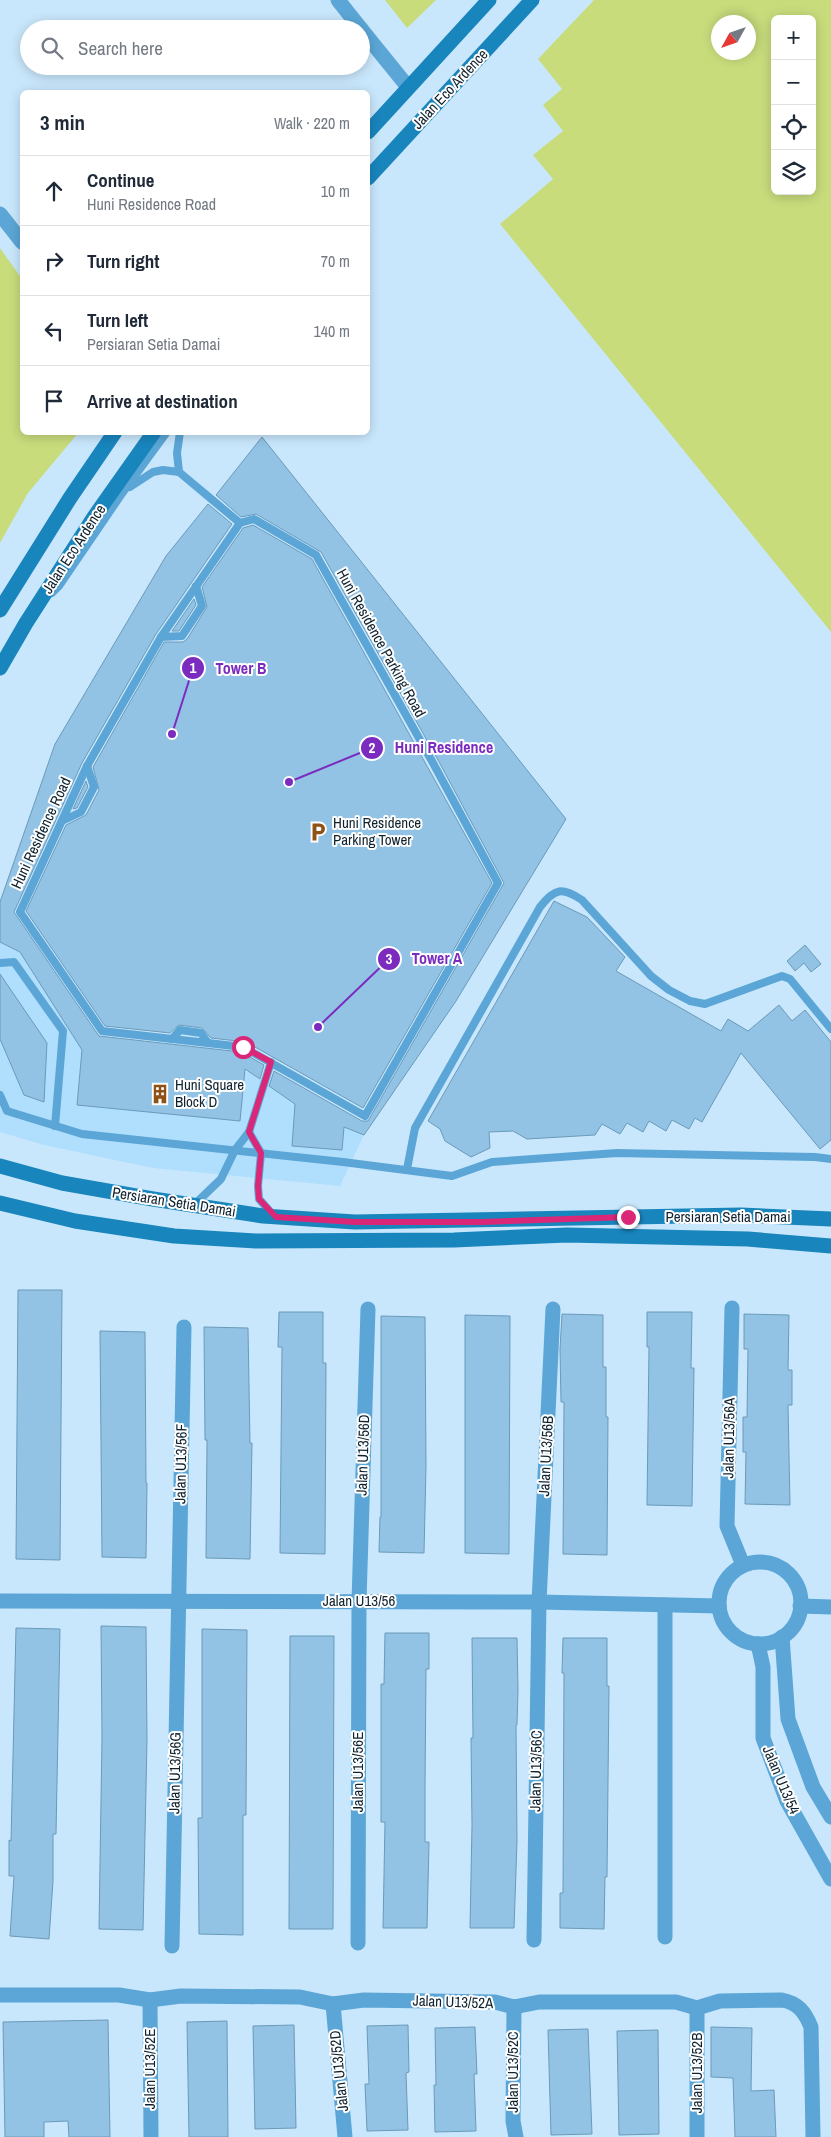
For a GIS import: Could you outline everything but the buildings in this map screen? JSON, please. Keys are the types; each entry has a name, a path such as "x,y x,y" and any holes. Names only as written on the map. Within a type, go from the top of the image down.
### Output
{"street":[{"path":"338,0 354,20"},
{"path":"370,130 489,0"},
{"name":"Jalan Eco Ardence","path":"370,176 532,0"},
{"path":"370,40 408,87"},
{"path":"0,214 20,239"},
{"name":"Jalan Eco Ardence","path":"0,610 70,498 113,435"},
{"name":"Jalan Eco Ardence","path":"0,668 34,610 94,517 152,435"},
{"path":"0,1160 26,1174"},
{"name":"Persiaran Setia Damai","path":"0,1166 62,1183 276,1217 355,1222 741,1215 831,1219"},
{"name":"Persiaran Setia Damai","path":"0,1203 75,1221 174,1236 256,1241 454,1240 567,1235 748,1238 831,1246"},
{"name":"Jalan U13/56A","path":"732,1308 727,1526 743,1565"},
{"name":"Jalan U13/56B","path":"539,1602 553,1309"},
{"name":"Jalan U13/56D","path":"359,1601 368,1310"},
{"name":"Jalan U13/56F","path":"178,1601 184,1327"},
{"path":"757,1562 770,1563 783,1570 793,1579 799,1592 800,1606 798,1618 791,1629 782,1637 758,1644 736,1636 727,1628 719,1606 720,1594 724,1582 732,1572 743,1565 757,1562"},
{"name":"Jalan U13/56","path":"0,1601 539,1602 719,1606"},
{"name":"Jalan U13/56G","path":"172,1946 178,1601"},
{"name":"Jalan U13/56E","path":"358,1943 359,1601"},
{"name":"Jalan U13/56C","path":"534,1940 539,1602"},
{"path":"665,1605 665,1937"},
{"path":"800,1606 831,1607"},
{"name":"Jalan U13/54","path":"782,1637 788,1719 813,1786 831,1818"},
{"name":"Jalan U13/54","path":"758,1644 763,1667 763,1738 787,1801 831,1879"},
{"name":"Jalan U13/52A","path":"0,1995 118,1996 150,2000 181,1996 300,1997 333,2004 373,2000 495,2002 514,2007 538,2002 676,2002 697,2008"},
{"name":"Jalan U13/52E","path":"150,2000 151,2137"},
{"path":"697,2008 720,2001 782,2000 791,2002 807,2015 811,2027 813,2137"},
{"name":"Jalan U13/52D","path":"333,2004 346,2137"},
{"name":"Jalan U13/52C","path":"514,2007 513,2121 516,2137"},
{"name":"Jalan U13/52B","path":"697,2008 698,2137"}],"lane":[{"path":"34,610 59,586 165,435"},
{"path":"179,472 177,453 180,435"},
{"path":"121,495 153,472 162,470 179,472 240,523"},
{"name":"Huni Residence Parking Road","path":"240,523 254,519 316,554 498,883 365,1116 271,1062"},
{"name":"Huni Residence Road","path":"240,523 161,637 87,766 20,912 102,1031 243,1047 271,1062"},
{"path":"161,637 182,636 202,606 196,586"},
{"path":"62,821 81,812 94,787 87,766"},
{"path":"407,1170 415,1128 540,907 548,897 556,892 569,891 582,900 651,976 670,990 690,1001 705,1004 782,976 790,979 831,1029"},
{"path":"0,963 14,962 63,1031 55,1126"},
{"path":"194,1205 221,1179 235,1150 249,1132 271,1062"},
{"path":"0,1095 7,1111 82,1134 452,1176 492,1162 617,1154 815,1158 831,1160"},
{"path":"249,1132 261,1153 258,1186 259,1199 276,1217"}],"shaded area":[{"path":"0,920 78,1044 155,1062 250,1072 296,1104 364,1135 340,1186 153,1168 44,1145 0,1132"}],"green space":[{"path":"385,0 436,0 407,28"},
{"path":"594,0 831,0 831,632 500,224 553,179 533,155 563,131 543,105 562,89 538,59"},
{"path":"0,248 20,276 20,435 76,435 28,493 0,543"}],"place":[{"name":"Tower B","path":"172,734"},
{"name":"Huni Residence","path":"289,782"},
{"name":"Huni Residence Parking Tower","path":"318,832"},
{"name":"Tower A","path":"318,1027"},
{"name":"Huni Square Block D","path":"160,1094"}],"route":[{"path":"243,1047 271,1062 249,1132 261,1153 258,1186 259,1199 276,1217 355,1222 482,1222 628,1217"}]}
